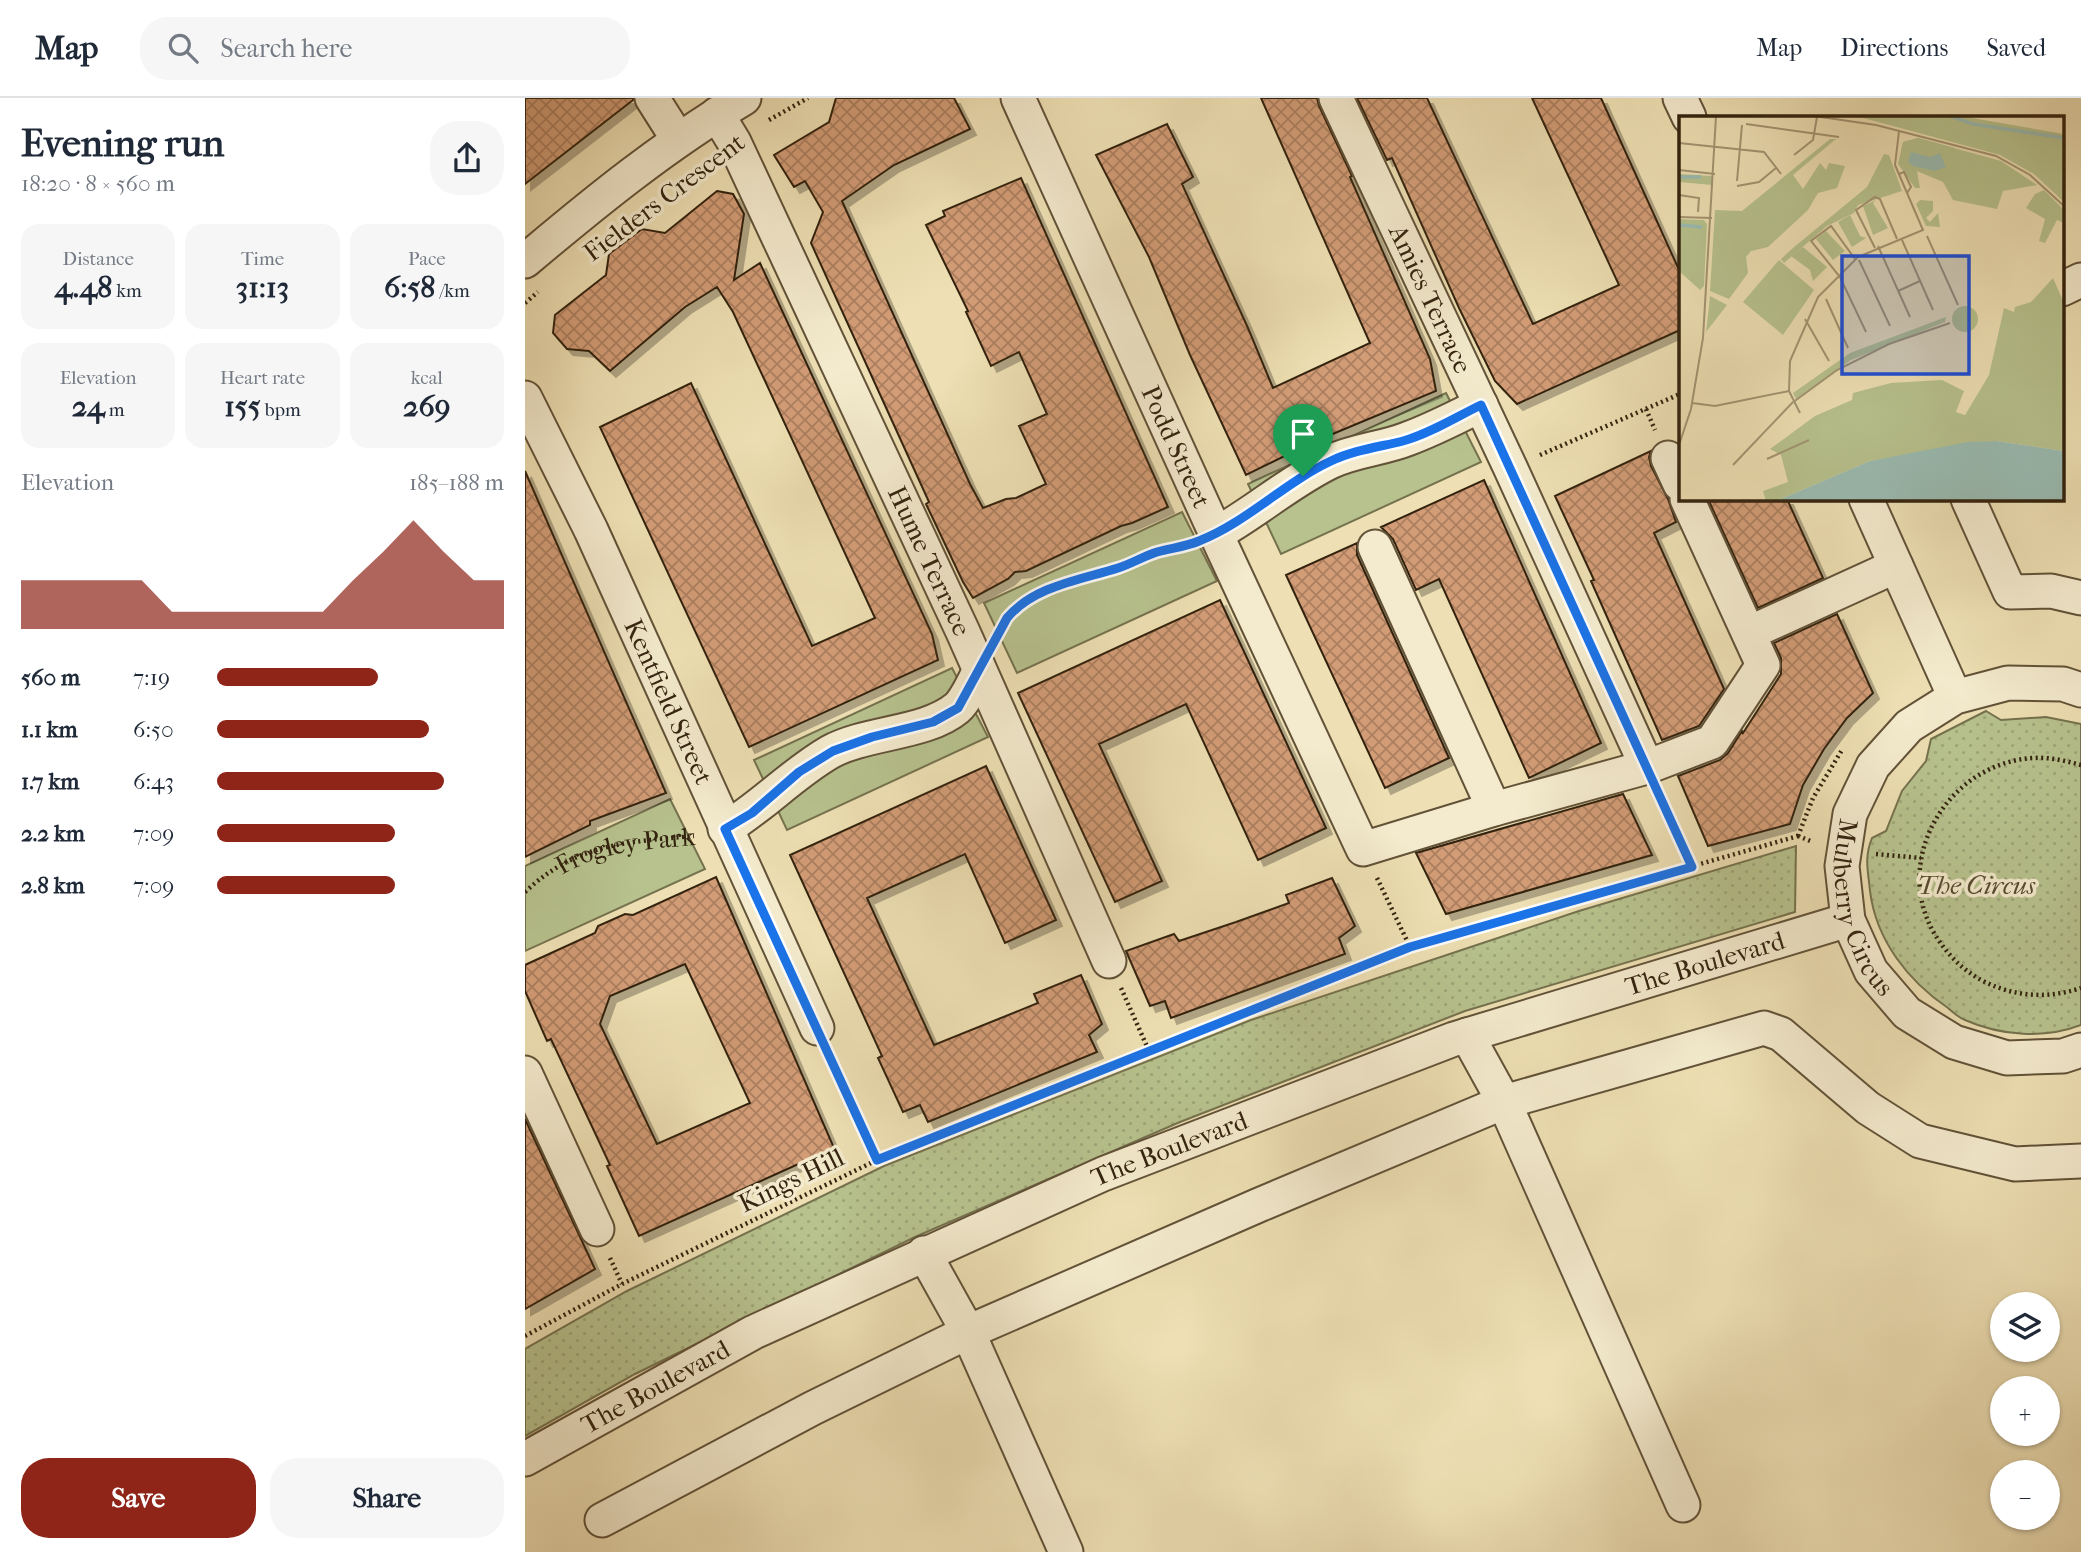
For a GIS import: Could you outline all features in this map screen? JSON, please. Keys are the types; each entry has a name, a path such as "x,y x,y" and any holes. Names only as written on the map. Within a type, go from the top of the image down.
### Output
{"street":[{"name":"Podd Street","path":"1018,98 1363,849"},
{"name":"Amies Terrace","path":"1336,98 1510,467 1647,768"},
{"path":"1680,98 1689,116"},
{"name":"Hume Terrace","path":"731,106 734,142 979,672 1109,961"},
{"name":"Fielders Crescent","path":"525,261 595,202 664,117 731,106"},
{"path":"2063,289 2081,280"},
{"name":"Kentfield Street","path":"525,398 591,530 817,1028"},
{"path":"1216,534 1243,519 1303,476 1332,461 1364,449 1406,440 1481,405"},
{"path":"1363,849 1494,809 1647,768 1712,742 1763,665 1687,500"},
{"path":"1865,500 1955,698"},
{"path":"1968,500 2010,592 2051,591 2081,598"},
{"path":"1375,548 1494,809"},
{"path":"1749,633 1896,566"},
{"name":"Frogley Park","path":"725,829 752,813 799,772 833,751 872,737 933,722 958,708 979,672"},
{"name":"Mulberry Circus","path":"2081,690 2063,684 2008,683 1955,698 1909,726 1874,766 1850,814 1842,866 1848,920 1871,971 1907,1013 1954,1042 2007,1058 2063,1056 2081,1050"},
{"name":"The Boulevard","path":"525,1459 754,1332 1103,1174 1467,1035 1848,920"},
{"path":"603,1520 813,1408 968,1332 1504,1102 1764,1028 1781,1034 1868,1108 1920,1141 2015,1164 2081,1161"},
{"path":"1467,1035 1504,1102 1683,1505"},
{"path":"525,1073 597,1228"},
{"path":"924,1253 968,1332 1066,1552"}],"path":[{"name":"Fielders Crescent","path":"734,142 808,98"},
{"path":"525,303 539,291"},
{"path":"1510,467 1679,394"},
{"path":"979,672 1007,618 1034,597 1062,584 1117,568 1158,552 1178,549 1216,534"},
{"path":"2081,765 2057,759 2011,761 1989,769 1969,781 1951,796 1927,835 1919,882 1923,904 1937,937 1958,964 1977,978 1998,989 2020,994 2044,996 2081,988"},
{"path":"1647,768 1692,867"},
{"name":"Frogley Park","path":"525,892 538,880 578,855 619,842 700,835 725,829"},
{"name":"Kings Hill","path":"525,1336 622,1284 877,1160 1410,947 1798,836"},
{"path":"1363,849 1410,947"},
{"path":"1866,853 1921,858"},
{"path":"1109,961 1149,1051"},
{"path":"817,1028 877,1160"}],"green space":[{"path":"1446,393 1481,462 1281,554 1248,484"},
{"path":"1182,512 1217,581 1017,673 984,603"},
{"path":"952,668 988,737 787,830 754,760"},
{"name":"The Circus","path":"1986,711 2001,720 2046,717 2081,724 2081,1025 2067,1029 2023,1034 1993,1029 1961,1018 1933,997 1907,972 1887,942 1873,909 1867,864 1872,838 1886,831 1902,791 1926,761 1931,739"},
{"path":"670,799 705,869 525,951 525,866"},
{"path":"1796,846 1795,912 1465,1011 1180,1122 915,1237 635,1374 525,1436 525,1349 627,1291 884,1166 1251,1020 1579,911"}],"building":[{"path":"525,98 633,98 633,100 525,184"},
{"path":"836,98 954,98 970,129 894,165 842,201 983,508 1016,498 1046,484 1019,426 1047,414 1019,352 991,366 966,312 968,311 926,225 945,216 943,211 1021,178 1168,507 1026,571 1015,572 1008,579 973,598 926,504 929,502 811,243 823,212 805,181 794,187 774,155 829,122"},
{"path":"1261,98 1317,98 1430,359 1436,391 1311,443 1246,475 1190,355 1149,257 1096,155 1167,124 1193,177 1182,184 1273,388 1370,343"},
{"path":"1357,98 1427,98 1533,324 1619,285 1532,98 1601,98 1679,270 1679,330 1517,404 1495,381 1392,158 1387,160"},
{"path":"717,191 733,194 744,214 734,280 760,263 932,634 938,660 749,747 600,427 691,383 812,646 875,618 733,312 717,287 685,307 610,371 589,351 567,349 553,333 555,315 606,275 609,254 642,229 665,233"},
{"path":"1651,451 1651,466 1676,522 1654,533 1724,689 1699,726 1662,740 1555,496"},
{"path":"525,471 666,793 590,821 590,825 525,857"},
{"path":"1484,480 1601,743 1529,778 1439,579 1416,590 1393,539 1381,527"},
{"path":"1708,500 1787,500 1823,578 1758,608"},
{"path":"1357,543 1357,555 1449,758 1385,788 1286,575"},
{"path":"1220,600 1326,828 1258,860 1186,704 1099,744 1162,881 1115,902 1018,693"},
{"path":"1837,614 1873,693 1847,718 1824,749 1803,785 1790,824 1708,846 1678,776 1720,760 1728,753 1742,731 1743,733 1781,674 1781,658 1774,643"},
{"path":"986,766 1056,920 1005,943 965,854 867,898 934,1045 1038,1003 1034,994 1081,975 1102,1024 1089,1035 1097,1052 928,1122 920,1105 903,1112 878,1058 882,1056 790,855"},
{"path":"1623,794 1652,855 1446,914 1416,853"},
{"path":"716,877 834,1148 639,1236 607,1166 610,1165 551,1039 547,1041 525,991 525,965 595,933 598,926 625,914 633,915","holes":["685,964 750,1103 657,1144 600,1024 610,996"]},
{"path":"1332,878 1355,926 1339,938 1345,954 1171,1018 1165,1001 1150,1006 1126,951 1174,934 1179,941 1236,922 1289,903 1286,895"},
{"path":"525,1119 595,1269 525,1309"}],"route":[{"path":"1481,405 1692,867 1410,947 877,1160 725,829 752,813 799,772 833,751 872,737 933,722 958,708 1007,618 1034,597 1088,575 1117,568 1158,552 1178,549 1216,534 1243,519 1303,476 1364,449 1406,440 1481,405"}]}
